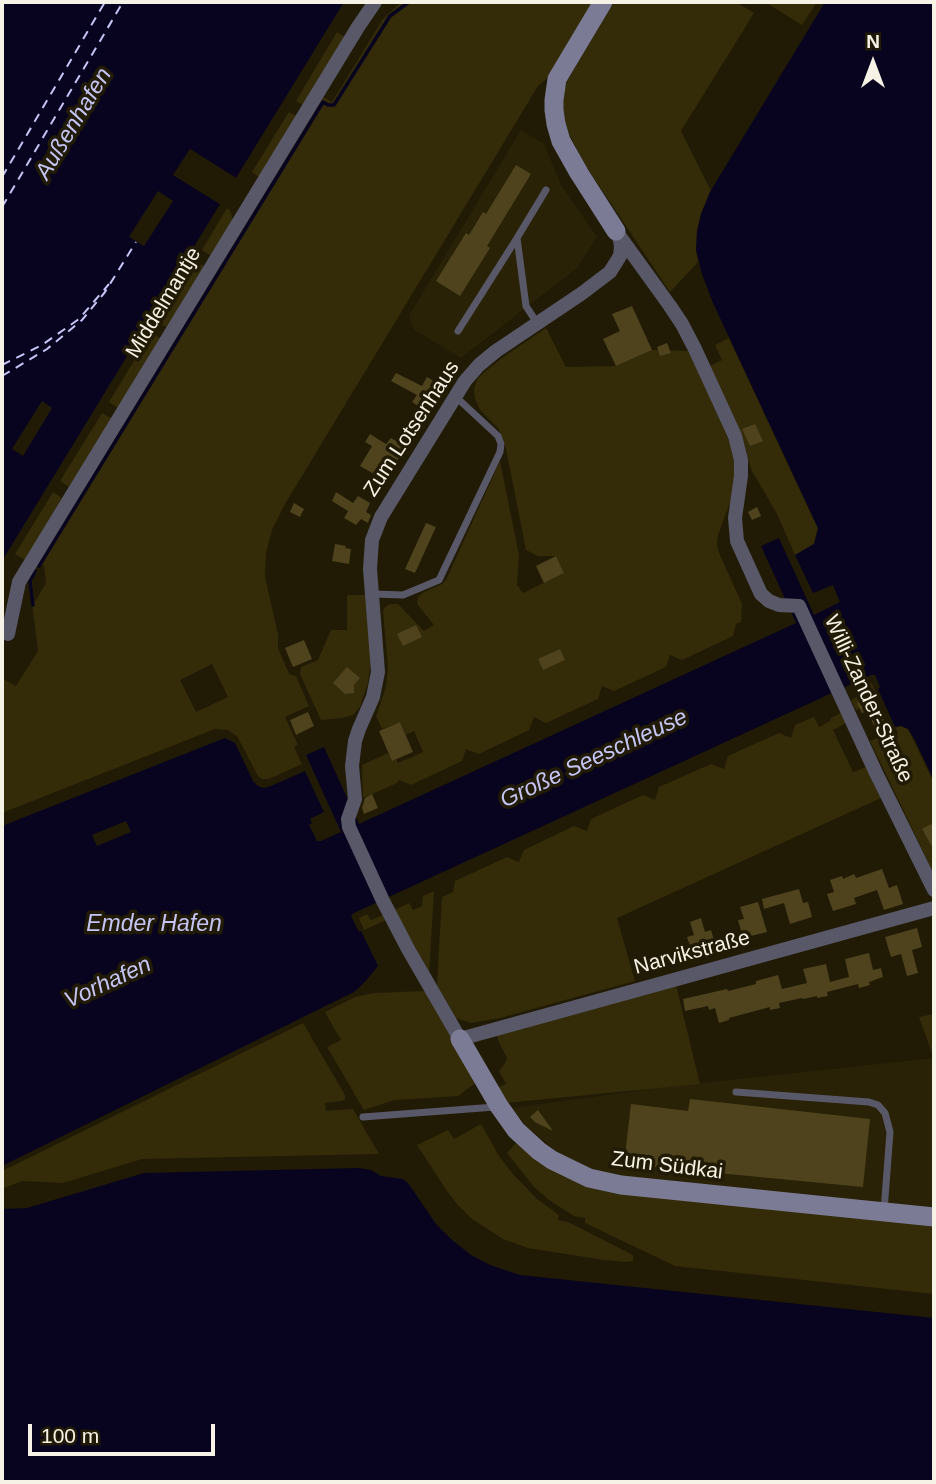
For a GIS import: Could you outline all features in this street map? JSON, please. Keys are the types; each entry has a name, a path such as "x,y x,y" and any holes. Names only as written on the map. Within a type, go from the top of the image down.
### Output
{"street":[{"name":"Middelmantje","path":"8,634 19,582 375,2"},
{"name":"Willi-Zander-Straße","path":"603,2 557,79 554,110 561,141 635,260 682,324 695,349 735,436 741,460 735,518 737,541 761,594 779,606 799,606 876,773 934,890"},
{"name":"Zum Lotsenhaus","path":"460,1039 408,949 349,827 348,817 355,799 352,766 354,751 359,729 373,697 378,673 370,569 372,540 381,517 456,396 479,365 610,272 620,256 621,247 616,231"},
{"name":"Narvikstraße","path":"460,1039 934,908"},
{"name":"Zum Südkai","path":"460,1039 516,1130 539,1151 566,1168 589,1178 621,1185 934,1216"}],"lane":[{"path":"458,331 546,190"},
{"path":"517,238 526,306 537,324"},
{"path":"372,594 403,595 439,580 500,452 498,436 456,396"},
{"path":"736,1092 869,1102 878,1105 885,1113 890,1132 884,1211"},
{"path":"363,1117 499,1106"}],"shaded area":[{"path":"401,2 592,2 550,76 538,86 285,504 272,530 266,553 265,577 278,634 278,648 289,674 296,676 309,706 285,717 298,745 294,747 302,764 269,779 262,779 237,736 228,730 215,729 2,813 2,678 16,686 38,651 29,579 34,571 36,572 32,580 35,602 46,583 44,565 38,564 324,97 332,102 383,19","holes":["212,664 228,697 196,712 180,680"]},
{"path":"614,2 736,2 754,13 681,131 711,191 697,232 698,262 670,292 586,166 565,123 563,109 567,81"},
{"path":"765,2 817,2 802,25"},
{"path":"337,32 345,37 303,105 296,101"},
{"path":"289,112 296,116 259,177 252,172"},
{"path":"521,130 544,144 561,185 597,237 577,268 461,358 415,330 410,314"},
{"path":"227,208 233,220 211,256 202,250"},
{"path":"195,261 204,266 167,328 158,322"},
{"path":"546,328 566,367 616,366 652,350 690,351 719,415 735,459 731,500 717,545 742,604 741,622 736,624 733,636 682,660 670,655 666,667 614,691 602,686 598,699 546,723 534,717 529,730 479,754 466,749 462,761 411,785 399,780 363,798 362,765 388,753 392,760 396,759 398,763 423,752 414,731 406,735 400,722 382,729 376,716 386,687 388,666 384,608 390,604 398,604 424,631 434,625 417,604 418,597 446,580 500,461 519,555 517,585 523,593 564,573 556,556 538,556 526,550 505,444 498,428 480,410 474,388 478,378 486,371"},
{"path":"151,333 160,338 118,408 109,402"},
{"path":"729,338 818,529 814,544 795,555 777,514 751,469 741,434 710,366 722,360 715,345"},
{"path":"102,413 111,418 69,487 60,481"},
{"path":"53,492 62,498 25,560 15,554"},
{"path":"347,595 365,595 371,659 368,683 360,707 353,715 321,720 300,674 301,667 318,660 331,630 347,630"},
{"path":"871,682 877,694 858,703 860,708 856,710 851,700 866,693 863,686"},
{"path":"841,713 846,723 833,730 853,772 866,767 881,798 617,918 635,981 500,1018 471,1023 456,1018 437,985 442,897 453,892 455,881 507,857 519,862 524,850 574,826 587,831 591,819 643,795 655,800 659,787 711,764 724,769 728,756 779,733 791,738 795,725 814,717 819,727"},
{"path":"895,727 908,729 934,783 934,874 870,741 893,731 896,735 898,733"},
{"path":"434,891 429,973 394,910 409,903 413,910 422,906 423,896"},
{"path":"367,914 371,920 383,915 386,920 364,930 359,918"},
{"path":"676,985 700,1084 506,1103 497,1088 506,1084 499,1071 507,1058 497,1034"},
{"path":"425,991 477,1082 458,1096 395,1100 364,1110 327,1047 341,1040 325,1012 355,997 374,993"},
{"path":"934,1014 934,1059 919,1017"},
{"path":"303,1023 345,1095 342,1101 325,1103 326,1111 353,1109 379,1154 142,1159 63,1183 22,1181 2,1189 2,1171"},
{"path":"934,1058 934,1217 589,1178 525,1125 512,1108 665,1087"},
{"path":"481,1124 512,1173 537,1199 559,1215 558,1220 568,1222 629,1253 633,1256 633,1261 604,1260 528,1248 503,1239 472,1219 447,1191 417,1145 448,1130 454,1139"},
{"path":"517,1142 548,1167 934,1224 934,1294 675,1266 585,1223 585,1218 574,1216 549,1200 534,1187 507,1153"}],"water":[{"name":"Außenhafen","path":"2,2 344,2 236,178 190,149 174,175 220,204 2,561"},
{"name":"Emder Hafen","path":"825,2 934,2 934,781 908,729 895,727 878,689 880,687 875,675 871,675 354,913 351,916 378,966 354,992 2,1166 2,826 225,738 235,743 258,786 271,786 305,771 324,812 310,819 312,823 309,825 317,841 321,841 341,832 306,755 324,747 359,824 796,623 761,546 779,538 814,615 840,602 833,585 813,593 795,555 814,544 818,528 713,303 696,250 701,214 710,192"},
{"path":"359,1168 371,1170 381,1176 403,1179 436,1224 451,1239 471,1255 490,1265 520,1275 934,1318 934,1482 2,1482 2,1209 27,1208 144,1173"}],"pier":[{"path":"190,149 239,180 235,181 191,154 178,174 222,201 223,206 173,175"},
{"path":"158,191 173,201 144,246 129,237"},
{"path":"42,401 52,408 23,456 12,449"},
{"path":"126,821 131,832 97,846 92,835"}],"building":[{"path":"516,165 531,174 460,296 436,281 466,233 469,235 483,212 486,214"},
{"path":"632,306 652,350 616,366 603,339 620,331 612,314"},
{"path":"667,343 671,353 660,356 657,347"},
{"path":"396,373 422,386 427,377 440,385 427,412 412,402 417,395 391,381"},
{"path":"755,424 763,441 750,446 742,429"},
{"path":"370,434 386,444 391,438 406,447 392,469 380,464 374,474 360,466 372,446 365,442"},
{"path":"336,492 353,503 358,496 370,503 366,512 371,515 368,523 361,519 356,525 344,518 348,511 332,501"},
{"path":"294,503 304,509 300,517 290,512"},
{"path":"757,507 761,516 752,520 748,512"},
{"path":"426,523 436,527 415,573 405,569"},
{"path":"335,544 351,549 349,564 332,561"},
{"path":"556,556 564,573 544,583 536,566"},
{"path":"416,625 422,637 403,646 397,634"},
{"path":"304,640 312,659 293,667 285,648"},
{"path":"560,649 565,660 543,670 538,659"},
{"path":"347,667 360,678 354,685 354,693 345,694 333,683"},
{"path":"873,696 888,730 878,734 867,711 862,713 857,703"},
{"path":"308,712 314,726 296,735 290,720"},
{"path":"400,722 413,752 392,761 379,731"},
{"path":"372,794 378,808 364,814 362,808 365,798"},
{"path":"931,824 934,829 934,850 922,829"},
{"path":"882,869 889,888 897,885 903,904 884,910 877,890 854,898 856,904 833,911 827,894 834,892 830,880 842,876 843,879 854,874 856,878"},
{"path":"799,889 803,903 808,902 812,917 790,924 784,903 764,909 762,899"},
{"path":"758,902 767,932 743,938 738,920 744,919 740,907"},
{"path":"701,918 705,932 711,930 716,947 693,954 687,937 694,935 690,922"},
{"path":"917,928 922,947 912,950 918,973 907,976 901,954 891,957 885,937"},
{"path":"869,953 873,970 881,968 883,977 869,982 870,985 859,988 858,984 827,992 828,996 779,1003 780,1008 770,1010 770,1007 719,1023 715,1008 709,1010 708,1006 685,1011 683,999 756,984 756,981 778,975 782,989 807,983 803,969 826,964 830,982 849,977 845,959"},
{"path":"690,1099 870,1119 863,1187 624,1164 631,1104 688,1111"},
{"path":"538,1110 553,1131 530,1117"}],"waterway":[{"path":"39,566 323,102 334,105 390,16 409,2"},
{"path":"33,605 30,581 35,571"}],"ferry route":[{"path":"2,177 105,2"},
{"path":"2,207 123,2"},
{"path":"2,376 47,349 82,320 105,292 136,242"},
{"path":"2,365 42,345 79,319 109,284"}],"water label":[{"name":"Große Seeschleuse","path":"594,759"},
{"name":"Vorhafen","path":"108,983"}]}
